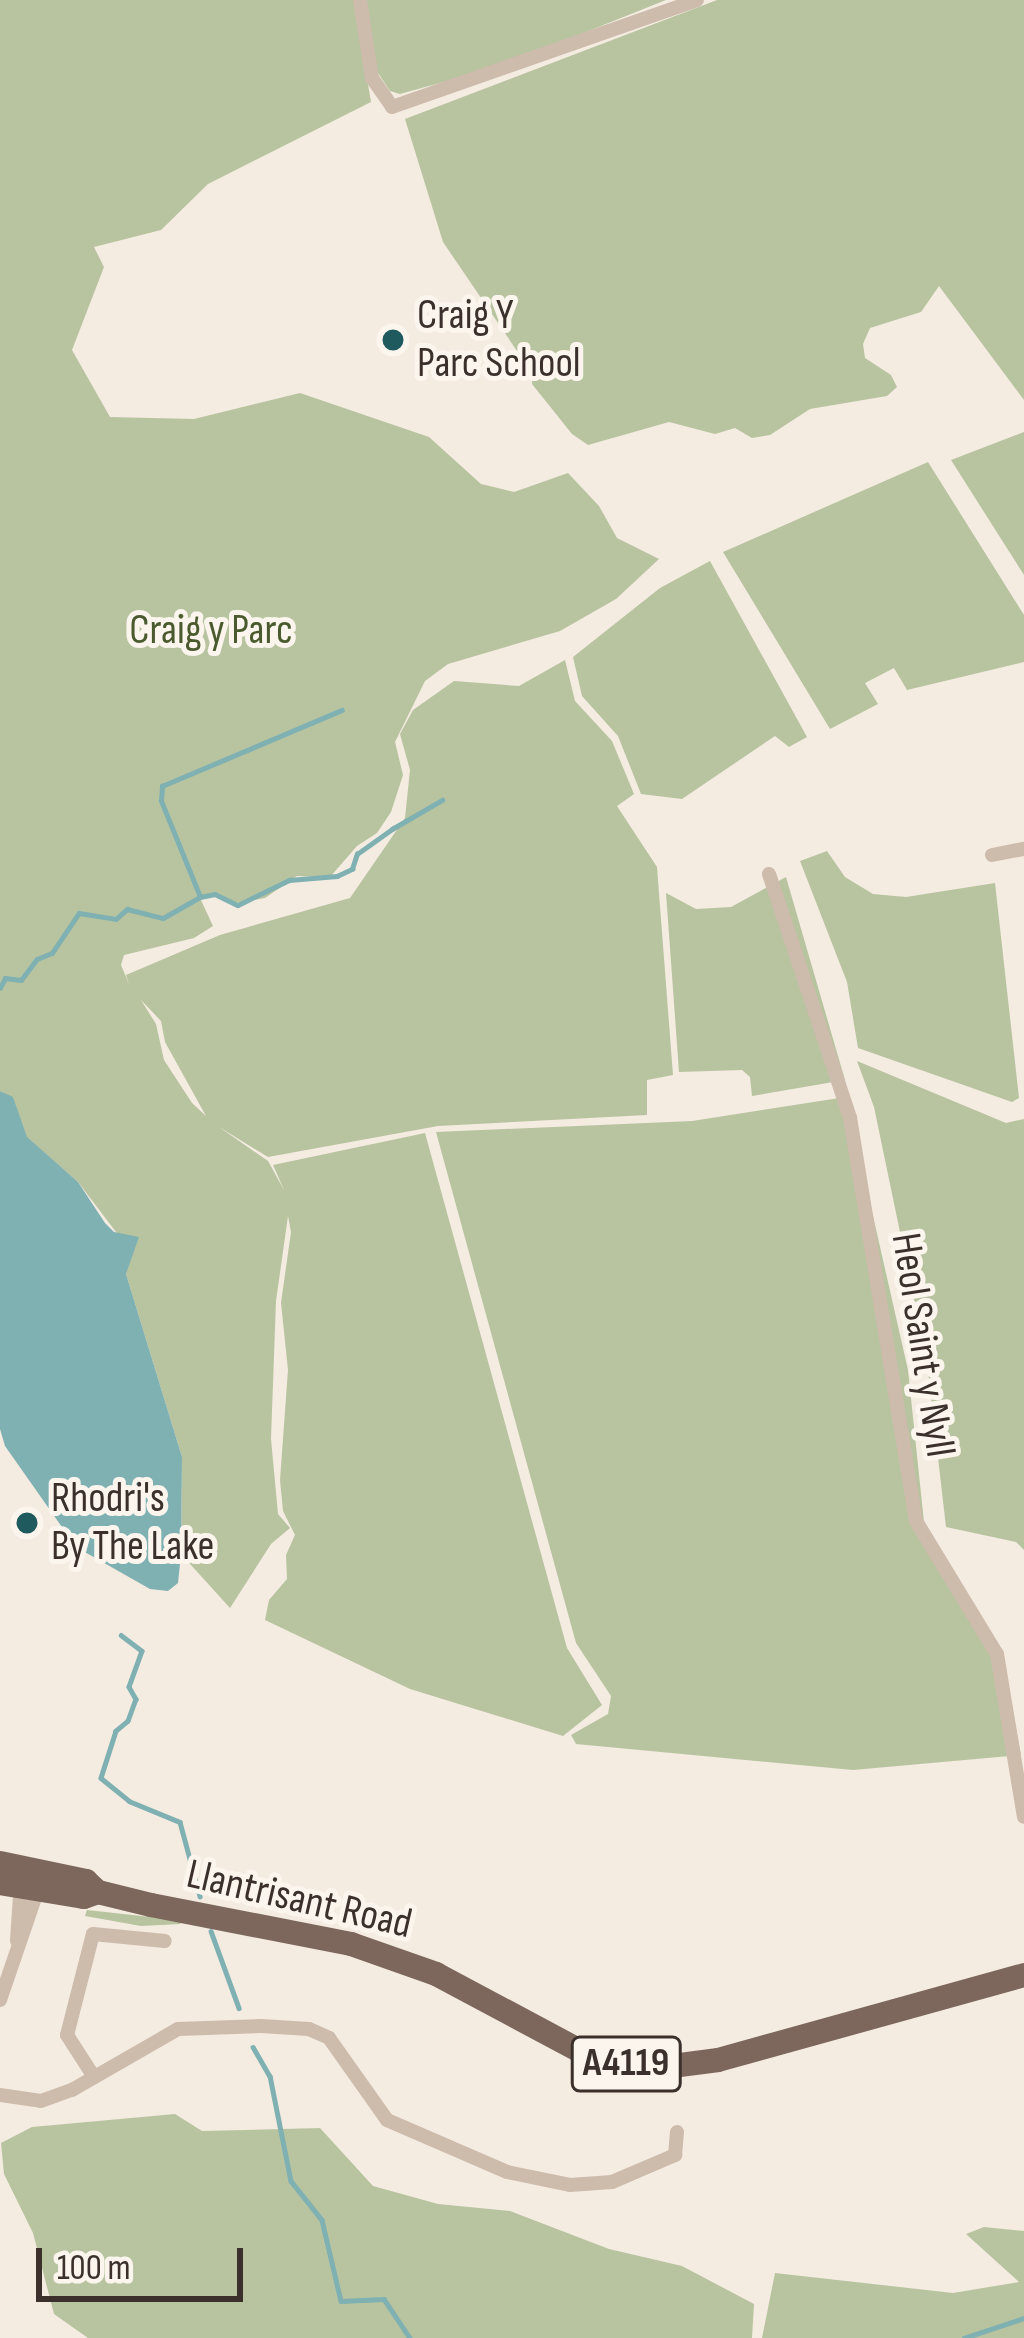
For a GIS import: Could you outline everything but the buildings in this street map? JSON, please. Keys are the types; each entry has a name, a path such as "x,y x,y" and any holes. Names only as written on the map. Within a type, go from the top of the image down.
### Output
{"main road":[{"name":"Llantrisant Road","path":"20,1877 86,1881 98,1892 351,1944 436,1974 588,2055 649,2068 718,2060 1024,1975"}],"street":[{"path":"361,0 372,78 392,107 697,0"},
{"path":"992,855 1024,849"},
{"name":"Heol Saint y Nyll","path":"770,874 850,1118 916,1521 997,1654 1024,1816"},
{"path":"0,2000 17,1941 20,1877"},
{"path":"94,2077 67,2035 93,1934 165,1941"},
{"path":"0,2095 41,2101 178,2030 261,2026 309,2029 329,2038 387,2120 507,2172 570,2185 612,2182 675,2155 676,2132"}],"green space":[{"name":"Craig y Parc","path":"0,0 354,0 371,102 208,184 161,230 94,247 104,267 72,350 110,417 194,419 300,393 429,437 481,484 514,492 568,473 599,506 617,538 659,559 616,599 560,631 448,664 425,681 395,742 403,775 391,812 377,833 357,846 330,877 297,876 265,898 236,903 216,894 200,898 213,926 194,938 124,955 121,965 129,984 126,975 220,935 350,898 405,818 410,770 400,734 413,710 454,681 519,686 565,660 575,701 612,741 634,794 617,806 657,867 673,1075 647,1080 647,1115 438,1126 268,1157 219,1127 268,1161 284,1190 273,1165 425,1133 567,1648 602,1705 563,1736 410,1689 265,1620 269,1600 287,1579 286,1555 295,1535 283,1511 280,1480 288,1370 281,1303 291,1232 288,1216 276,1301 271,1439 278,1514 290,1528 271,1544 230,1608 181,1554 182,1457 126,1274 132,1253 78,1182 26,1137 13,1098 0,1091","holes":["141,1000 161,1021 165,1042 206,1116 164,1060 156,1024"]},
{"path":"366,0 666,0 501,66 400,94 390,91 376,70"},
{"path":"717,0 1024,0 1024,400 939,286 921,312 870,328 863,344 865,358 891,375 897,387 887,396 810,409 770,435 752,438 735,428 715,434 669,422 588,445 572,434 532,384 532,373 443,242 405,119"},
{"path":"1024,432 1024,575 951,460"},
{"path":"928,462 1024,615 1024,662 907,690 894,668 865,683 878,704 830,729 723,552"},
{"path":"710,561 807,737 789,747 775,736 682,799 641,794 618,736 582,696 573,657 660,588"},
{"path":"827,851 845,877 873,894 906,897 995,883 1019,1098 1012,1102 858,1048 847,982 800,861"},
{"path":"786,877 845,1080 752,1096 750,1077 742,1070 679,1072 666,893 696,909 731,907"},
{"path":"857,1061 1006,1123 1024,1119 1024,1550 1016,1542 946,1527 927,1362 874,1107"},
{"path":"846,1097 908,1370 926,1541 1003,1658 1021,1755 853,1770 576,1744 571,1735 608,1714 611,1696 576,1643 436,1132 692,1121"},
{"path":"87,1910 181,1924 141,1926 85,1916"},
{"path":"175,2114 202,2131 320,2128 373,2186 438,2204 510,2211 609,2249 682,2266 754,2304 752,2338 88,2338 54,2314 33,2233 4,2174 1,2143 32,2127"},
{"path":"984,2227 1024,2231 1024,2338 762,2338 775,2273 953,2293 1019,2282 966,2234"}],"water":[{"path":"0,1091 13,1097 27,1137 78,1182 105,1223 114,1232 139,1237 126,1274 182,1457 178,1583 168,1591 150,1589 76,1547 5,1446 0,1429"}],"waterway":[{"path":"200,897 161,801 162,786 342,710"},
{"path":"0,988 5,978 21,980 37,959 52,953 79,913 116,919 127,909 163,918 200,897 215,894 238,905 289,880 337,876 352,869 357,854 442,800"},
{"path":"121,1635 142,1651 129,1687 136,1699 128,1721 116,1731 101,1778 129,1801 180,1822 200,1896"},
{"path":"211,1931 239,2008"},
{"path":"253,2047 270,2076 291,2181 322,2220 341,2301 384,2299 410,2338"},
{"path":"964,2338 1024,2318"}],"place":[{"name":"Craig Y Parc School","path":"393,340"},
{"name":"Rhodri's By The Lake","path":"27,1523"}]}
